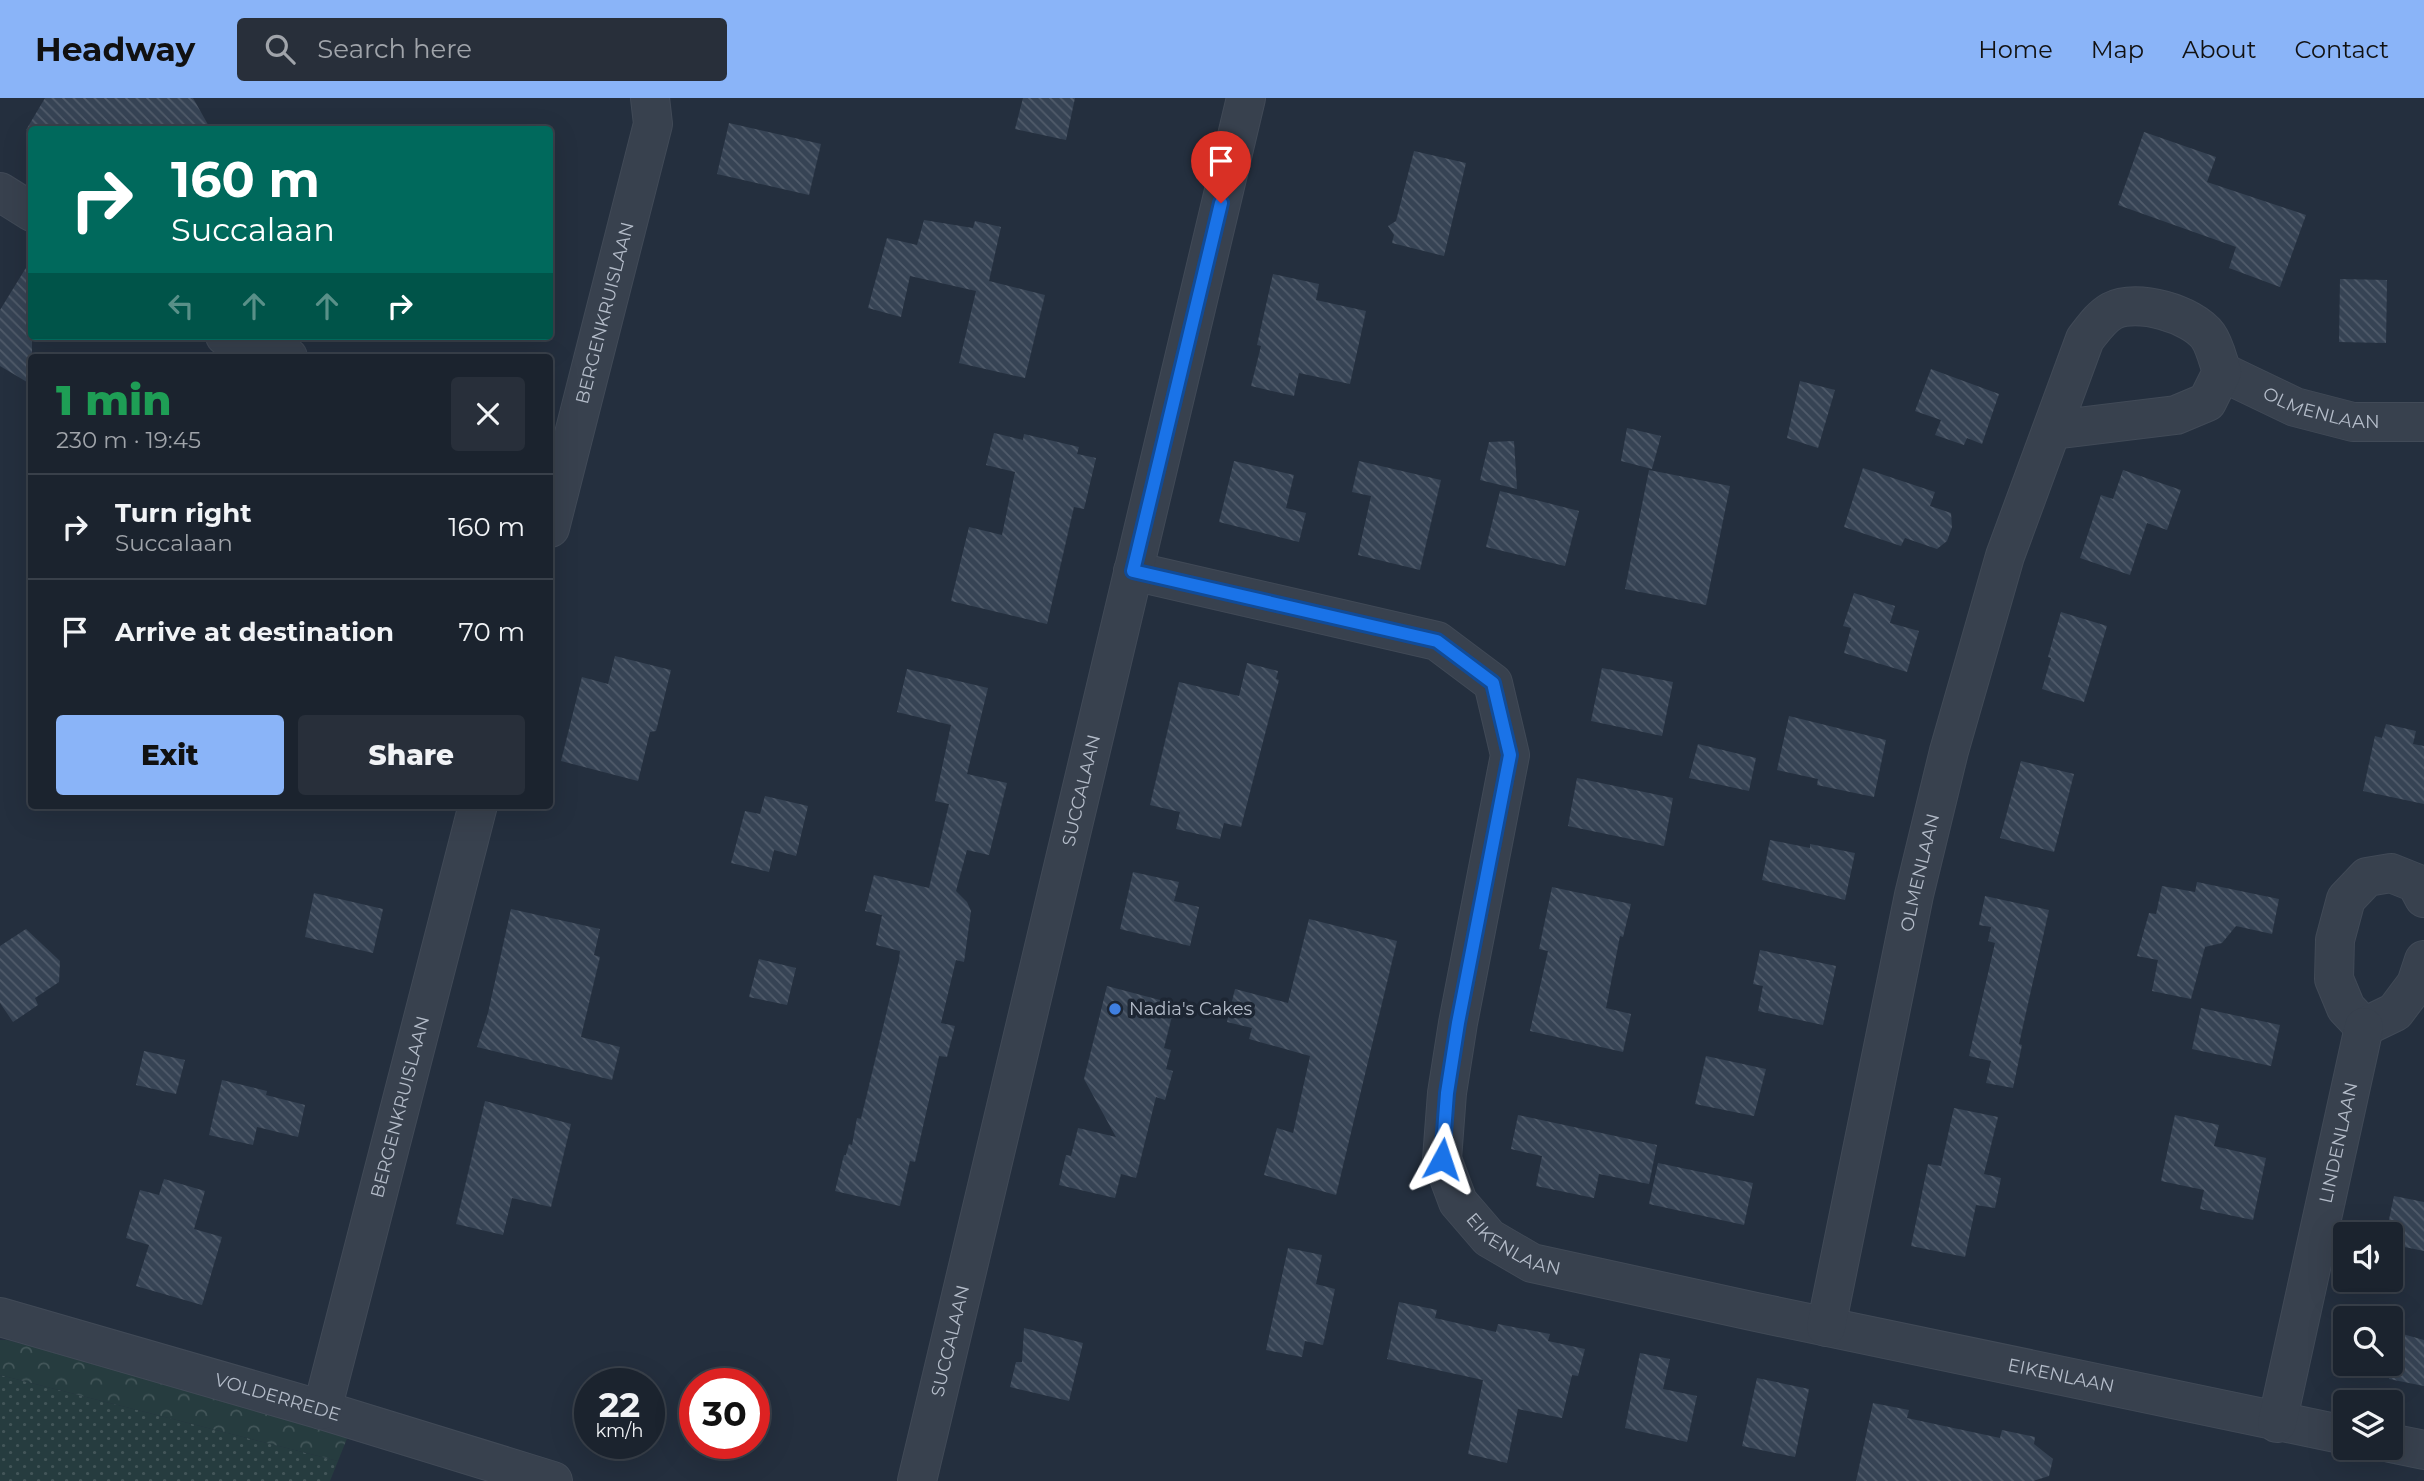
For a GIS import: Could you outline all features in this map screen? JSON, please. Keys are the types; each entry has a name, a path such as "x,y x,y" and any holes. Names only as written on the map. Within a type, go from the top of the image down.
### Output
{"street":[{"name":"BERGENKRUISLAAN","path":"553,502 562,426 653,124 650,98"},
{"name":"SUCCALAAN","path":"917,1481 1246,98"},
{"path":"0,192 28,210"},
{"name":"OLMENLAAN","path":"1826,1327 1912,908 1949,751 2006,556 2085,339 2100,321 2114,310 2146,307 2179,315 2195,322 2209,337 2222,372 2295,407 2353,422 2424,422"},
{"path":"231,340 276,354"},
{"path":"2053,430 2176,415 2207,402 2222,372"},
{"name":"EIKENLAAN","path":"1133,571 1437,641 1493,683 1510,755 1458,1023 1447,1093 1442,1159 1458,1202 1489,1238 1532,1263 2333,1433"},
{"name":"BERGENKRUISLAAN","path":"322,1410 477,809"},
{"path":"2424,898 2416,883 2390,873 2367,877 2346,900 2335,940 2334,979 2346,1008 2364,1027 2395,1012 2416,984 2424,960"},
{"name":"LINDENLAAN","path":"2277,1423 2364,1027"},
{"name":"VOLDERREDE","path":"0,1317 322,1410 553,1481"},
{"path":"2403,1446 2424,1450"}],"green space":[{"path":"0,1340 350,1431 338,1461 0,1375"},
{"path":"0,1375 338,1461 330,1481 0,1481"}],"building":[{"path":"45,98 193,98 209,126 28,126"},
{"path":"1023,98 1075,98 1066,140 1015,129"},
{"path":"729,123 821,144 809,195 717,174"},
{"path":"2144,132 2216,157 2207,182 2306,215 2280,287 2229,268 2236,247 2118,205"},
{"path":"1414,151 1466,163 1444,256 1392,243 1394,235 1388,226 1396,221"},
{"path":"924,220 973,228 975,221 1001,227 989,281 1045,295 1025,378 959,363 976,291 910,276 901,317 868,308 887,238 917,245"},
{"path":"28,264 28,340 32,340 32,354 28,354 28,383 0,366 0,310"},
{"path":"1273,274 1319,284 1316,300 1366,311 1350,384 1299,373 1294,396 1251,386 1261,346 1257,345"},
{"path":"2340,279 2387,280 2386,343 2339,342"},
{"path":"1931,369 1999,394 1982,444 1967,438 1964,445 1935,435 1941,420 1915,411"},
{"path":"1800,381 1835,390 1818,448 1787,438"},
{"path":"1627,428 1661,436 1652,469 1621,461"},
{"path":"994,433 1023,440 1024,434 1079,447 1077,454 1096,458 1084,509 1074,507 1047,624 951,601 969,527 1002,535 1015,472 986,465"},
{"path":"1514,441 1517,489 1480,480 1489,442"},
{"path":"1234,461 1294,475 1286,508 1306,513 1299,542 1219,522"},
{"path":"1359,461 1441,480 1420,570 1358,555 1371,496 1352,492"},
{"path":"1863,468 1935,492 1930,506 1951,513 1952,527 1947,541 1937,549 1905,538 1901,546 1844,527"},
{"path":"1649,470 1730,486 1706,605 1625,589"},
{"path":"2123,470 2181,490 2167,530 2147,523 2130,575 2080,558 2101,495 2113,499"},
{"path":"1500,491 1579,511 1565,566 1486,547"},
{"path":"1854,593 1895,606 1890,623 1919,631 1907,672 1844,653 1851,628 1843,626"},
{"path":"2061,612 2107,626 2084,702 2042,689"},
{"path":"615,656 671,670 656,731 650,732 638,781 561,761 582,677 608,684"},
{"path":"1247,663 1278,671 1276,679 1279,680 1241,827 1224,823 1220,839 1176,829 1180,812 1150,805 1179,682 1239,696"},
{"path":"1602,668 1673,682 1662,736 1591,721"},
{"path":"907,669 988,688 967,774 1007,783 989,855 967,850 956,891 967,902 971,911 964,962 956,960 941,1023 955,1026 947,1057 939,1056 915,1162 910,1161 900,1206 835,1191 844,1155 849,1144 852,1145 857,1118 861,1119 899,960 900,951 876,945 882,915 865,911 874,875 929,888 949,804 935,801 951,725 897,712"},
{"path":"1789,716 1886,740 1874,797 1817,785 1818,779 1777,770"},
{"path":"2386,724 2416,731 2413,744 2424,746 2424,804 2363,791 2375,736 2382,738"},
{"path":"1698,744 1756,758 1749,791 1689,778"},
{"path":"2021,761 2074,774 2054,852 2000,838"},
{"path":"1577,778 1673,798 1664,846 1568,826"},
{"path":"765,796 808,806 796,856 774,850 769,872 731,863 745,811 760,814"},
{"path":"1770,840 1855,853 1845,900 1762,880"},
{"path":"1133,872 1179,882 1174,901 1199,907 1190,946 1120,929"},
{"path":"2197,882 2279,899 2272,934 2236,926 2222,943 2205,947 2191,999 2152,991 2158,960 2137,956 2149,913 2156,914 2162,886 2195,892"},
{"path":"1552,887 1631,904 1623,937 1620,936 1606,1008 1631,1014 1623,1052 1530,1031 1548,951 1539,949"},
{"path":"314,893 383,909 373,953 305,937"},
{"path":"1985,896 2049,910 2019,1044 2022,1045 2013,1088 1986,1083 1991,1061 1969,1056 1995,943 1988,941 1991,927 1979,925"},
{"path":"511,909 600,929 594,955 600,957 581,1037 620,1047 612,1080 477,1047 488,1013"},
{"path":"1309,919 1397,941 1336,1195 1264,1175 1277,1128 1293,1133 1310,1056 1249,1039 1252,1028 1227,1022 1235,989 1288,1003"},
{"path":"26,929 60,961 59,982 35,998 38,1005 13,1022 0,1003 0,946"},
{"path":"1760,950 1836,966 1823,1025 1758,1011 1763,986 1753,984"},
{"path":"759,959 796,968 787,1005 749,997"},
{"path":"1107,986 1175,1004 1164,1048 1171,1050 1166,1069 1173,1071 1165,1100 1156,1097 1136,1178 1121,1174 1115,1198 1059,1185 1066,1155 1071,1156 1078,1128 1116,1137 1084,1079"},
{"path":"2201,1008 2280,1025 2271,1066 2192,1049"},
{"path":"144,1051 185,1060 176,1094 136,1085"},
{"path":"1706,1056 1766,1069 1754,1116 1695,1104"},
{"path":"222,1080 267,1091 266,1095 305,1105 298,1137 257,1127 253,1145 209,1135"},
{"path":"485,1101 571,1124 551,1207 512,1198 503,1235 456,1224"},
{"path":"1954,1108 1998,1117 1984,1174 2001,1178 1995,1208 1976,1205 1965,1257 1911,1246 1928,1164 1941,1166"},
{"path":"1518,1115 1657,1145 1649,1184 1599,1174 1594,1198 1536,1186 1542,1156 1511,1149"},
{"path":"2175,1115 2219,1125 2214,1146 2266,1158 2253,1220 2200,1209 2204,1190 2161,1181"},
{"path":"1658,1163 1753,1183 1744,1225 1649,1204"},
{"path":"164,1179 205,1191 194,1229 222,1237 202,1305 136,1286 149,1245 126,1238 140,1190 159,1195"},
{"path":"2394,1196 2424,1202 2424,1251 2403,1247 2403,1222 2389,1222"},
{"path":"1288,1248 1322,1255 1316,1284 1335,1289 1323,1345 1305,1341 1302,1357 1266,1350"},
{"path":"1399,1302 1437,1310 1435,1318 1496,1332 1498,1324 1550,1334 1548,1341 1585,1349 1578,1376 1572,1375 1562,1418 1518,1409 1507,1463 1468,1454 1483,1380 1387,1359"},
{"path":"1024,1328 1083,1343 1069,1401 1010,1387 1016,1362 1022,1362"},
{"path":"2403,1334 2424,1340 2424,1386 2389,1379 2390,1376 2403,1376"},
{"path":"1640,1353 1670,1359 1663,1389 1697,1396 1687,1442 1625,1428"},
{"path":"1757,1378 1809,1389 1795,1457 1742,1446"},
{"path":"1873,1403 1909,1410 1907,1418 2000,1438 2002,1430 2035,1437 2034,1444 2053,1459 2049,1476 2033,1481 1856,1481"}],"place":[{"name":"Nadia's Cakes","path":"1115,1009"}],"route":[{"path":"1221,203 1133,571 1437,641 1493,683 1510,755 1458,1023 1447,1093 1442,1159"}]}
